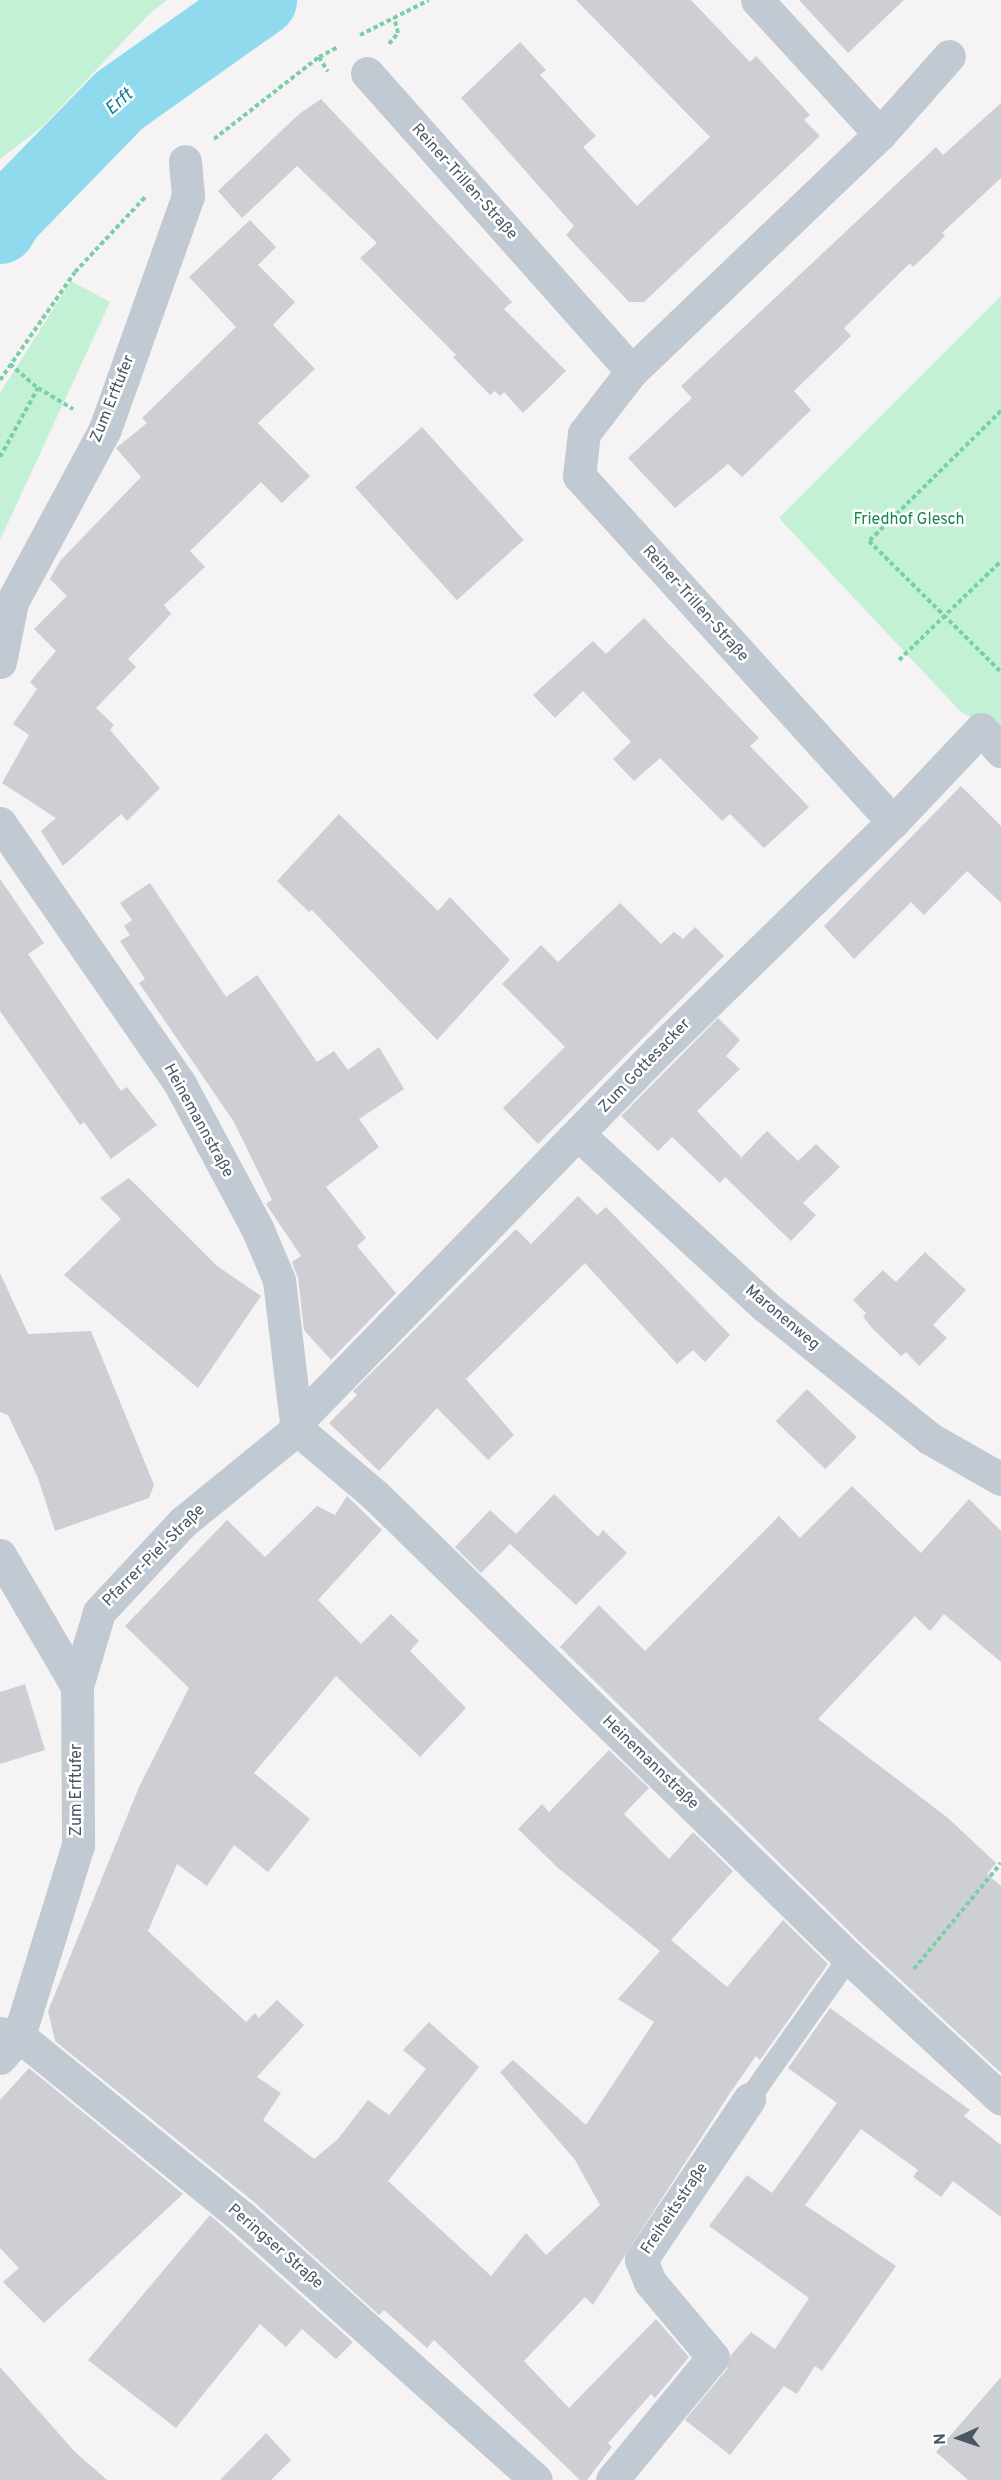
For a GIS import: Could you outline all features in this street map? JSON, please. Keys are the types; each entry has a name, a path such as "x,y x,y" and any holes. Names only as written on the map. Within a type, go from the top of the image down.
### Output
{"street":[{"path":"756,0 880,134"},
{"name":"Reiner-Trillen-Straße","path":"893,822 579,476 584,433 632,371 880,134 949,56"},
{"name":"Reiner-Trillen-Straße","path":"367,73 632,371"},
{"name":"Zum Erftufer","path":"0,662 12,602 105,429 188,196 185,161"},
{"name":"Zum Gottesacker","path":"297,1426 667,1042 893,822 981,729 1001,750"},
{"name":"Heinemannstraße","path":"0,823 180,1084 257,1228 279,1280 297,1426 376,1496 849,1958 1001,2099"},
{"name":"Maronenweg","path":"579,1135 765,1306 929,1438 1001,1479"},
{"name":"Pfarrer-Piel-Straße","path":"77,1686 99,1612 183,1522 297,1426"},
{"path":"0,1555 77,1686"},
{"name":"Zum Erftufer","path":"6,2043 78,1845 77,1686"},
{"name":"Peringser Straße","path":"6,2043 242,2217 536,2480"},
{"name":"Freiheitsstraße","path":"612,2480 713,2357 650,2282 641,2260 749,2099"}],"lane":[{"name":"Freiheitsstraße","path":"749,2099 849,1958"}],"path":[{"path":"357,37 429,0"},
{"path":"0,380 75,272 132,210 185,161 319,57 348,42"},
{"path":"10,364 38,388 105,429"},
{"path":"0,457 38,388"},
{"path":"1001,411 869,541 1001,672"},
{"path":"899,660 1001,561"},
{"path":"892,1996 1001,1863"}],"green space":[{"path":"0,0 167,0 150,13 43,126 0,159"},
{"path":"71,281 110,302 0,540 0,393"},
{"name":"Friedhof Glesch","path":"1001,296 1001,733 961,712 779,518"}],"building":[{"path":"576,0 691,0 750,62 756,56 810,115 804,120 820,136 644,302 629,302 566,235 574,226 461,98 520,42 546,70 540,75 596,136 583,147 637,206 710,137"},
{"path":"799,0 904,0 848,53"},
{"path":"321,99 512,302 504,309 566,371 523,413 504,392 500,396 495,391 490,395 453,357 456,355 360,258 377,243 297,166 242,218 218,191 299,114"},
{"path":"1001,103 1001,178 942,233 945,236 928,253 913,267 910,263 844,328 851,336 794,391 811,410 742,477 728,464 675,508 628,458 692,398 681,386 936,147 943,155"},
{"path":"250,220 276,247 258,265 295,302 273,325 315,369 258,423 310,476 282,503 261,482 190,551 205,567 164,605 171,614 128,659 136,667 96,708 114,725 110,730 160,788 127,821 121,814 63,866 41,831 56,818 2,783 29,735 13,724 37,689 30,682 56,651 34,629 67,596 50,579 60,561 141,477 116,448 147,423 142,418 236,327 189,277"},
{"path":"422,427 524,540 457,600 355,487"},
{"path":"644,618 759,738 750,746 809,807 764,848 730,814 722,821 660,758 634,781 613,759 631,742 583,691 555,718 533,695 593,641 606,654"},
{"path":"961,786 1001,826 1001,903 967,871 924,915 911,902 854,959 824,926"},
{"path":"339,814 438,911 450,897 510,960 437,1040 312,910 309,912 277,881"},
{"path":"0,879 44,943 28,954 121,1091 127,1087 157,1125 111,1159 84,1122 80,1125 0,1011"},
{"path":"150,883 226,997 257,975 317,1062 334,1051 348,1070 379,1047 404,1089 359,1119 379,1147 326,1187 366,1238 357,1246 396,1293 331,1360 304,1330 298,1278 292,1262 301,1256 266,1204 272,1200 234,1122 139,983 145,979 120,941 130,935 124,926 132,920 120,903"},
{"path":"620,903 661,944 674,932 683,939 695,927 724,956 538,1144 503,1108 565,1047 502,984 541,945 558,962"},
{"path":"718,1018 740,1040 726,1056 740,1069 697,1111 741,1157 738,1161 767,1131 798,1161 816,1144 840,1167 803,1203 816,1215 791,1241 725,1177 720,1183 672,1137 658,1151 621,1116"},
{"path":"129,1178 217,1266 261,1296 198,1388 64,1275 121,1219 100,1198"},
{"path":"578,1196 597,1215 606,1207 730,1335 705,1362 693,1350 677,1364 585,1263 466,1379 514,1435 488,1460 437,1408 379,1471 329,1423 357,1395 353,1391 516,1229 531,1244"},
{"path":"925,1252 966,1290 933,1325 947,1338 919,1366 906,1352 901,1356 874,1330 863,1317 866,1313 853,1300 883,1270 896,1282"},
{"path":"0,1273 28,1334 91,1331 154,1485 149,1498 55,1531 38,1478 8,1415 0,1412"},
{"path":"807,1389 857,1437 825,1469 776,1421"},
{"path":"852,1486 921,1553 969,1499 1001,1531 1001,1662 944,1614 930,1631 915,1616 818,1719 948,1818 996,1863 987,1874 1001,1886 1001,2073 862,1944 560,1647 599,1605 645,1651 779,1516 800,1538"},
{"path":"554,1494 598,1537 603,1530 627,1553 576,1605 510,1544 481,1573 455,1547 490,1510 516,1534"},
{"path":"347,1496 382,1530 318,1600 361,1644 391,1614 419,1641 410,1651 466,1708 420,1757 336,1676 254,1773 310,1819 268,1872 234,1845 207,1886 177,1864 148,1931 246,2022 255,2013 259,2018 277,2000 304,2025 257,2077 281,2093 263,2120 314,2159 337,2140 368,2100 389,2115 426,2069 403,2050 429,2022 479,2067 388,2181 491,2276 526,2233 546,2255 600,2205 575,2160 500,2072 513,2060 586,2125 654,2022 618,1999 660,1951 557,1867 518,1829 542,1804 549,1812 609,1750 649,1788 624,1814 669,1859 693,1832 733,1871 671,1940 727,1987 783,1920 828,1964 760,2060 756,2056 730,2093 593,2305 585,2297 524,2361 569,2408 656,2319 689,2357 655,2398 651,2394 608,2443 612,2447 587,2480 580,2480 434,2340 427,2348 384,2310 379,2315 254,2202 55,2041 48,2011 139,1787 189,1688 125,1626 227,1520 265,1557 317,1506 335,1515"},
{"path":"25,1684 45,1750 0,1764 0,1692"},
{"path":"830,2008 970,2110 964,2116 1001,2145 1001,2217 953,2181 941,2197 913,2177 918,2170 861,2129 805,2205 896,2266 822,2371 815,2366 797,2394 784,2386 730,2455 685,2420 727,2369 731,2355 751,2332 775,2349 809,2298 709,2226 747,2175 772,2193 837,2103 788,2068"},
{"path":"29,2068 183,2194 44,2323 3,2282 19,2268 0,2248 0,2100"},
{"path":"210,2215 353,2342 336,2359 302,2329 286,2347 260,2324 176,2428 88,2360"},
{"path":"0,2367 75,2452 107,2480 0,2480"},
{"path":"1001,2377 1001,2480 968,2480 936,2452"},
{"path":"266,2433 291,2460 271,2480 220,2480"}],"waterway":[{"name":"Erft","path":"0,228 7,216 120,100 261,0"}]}
